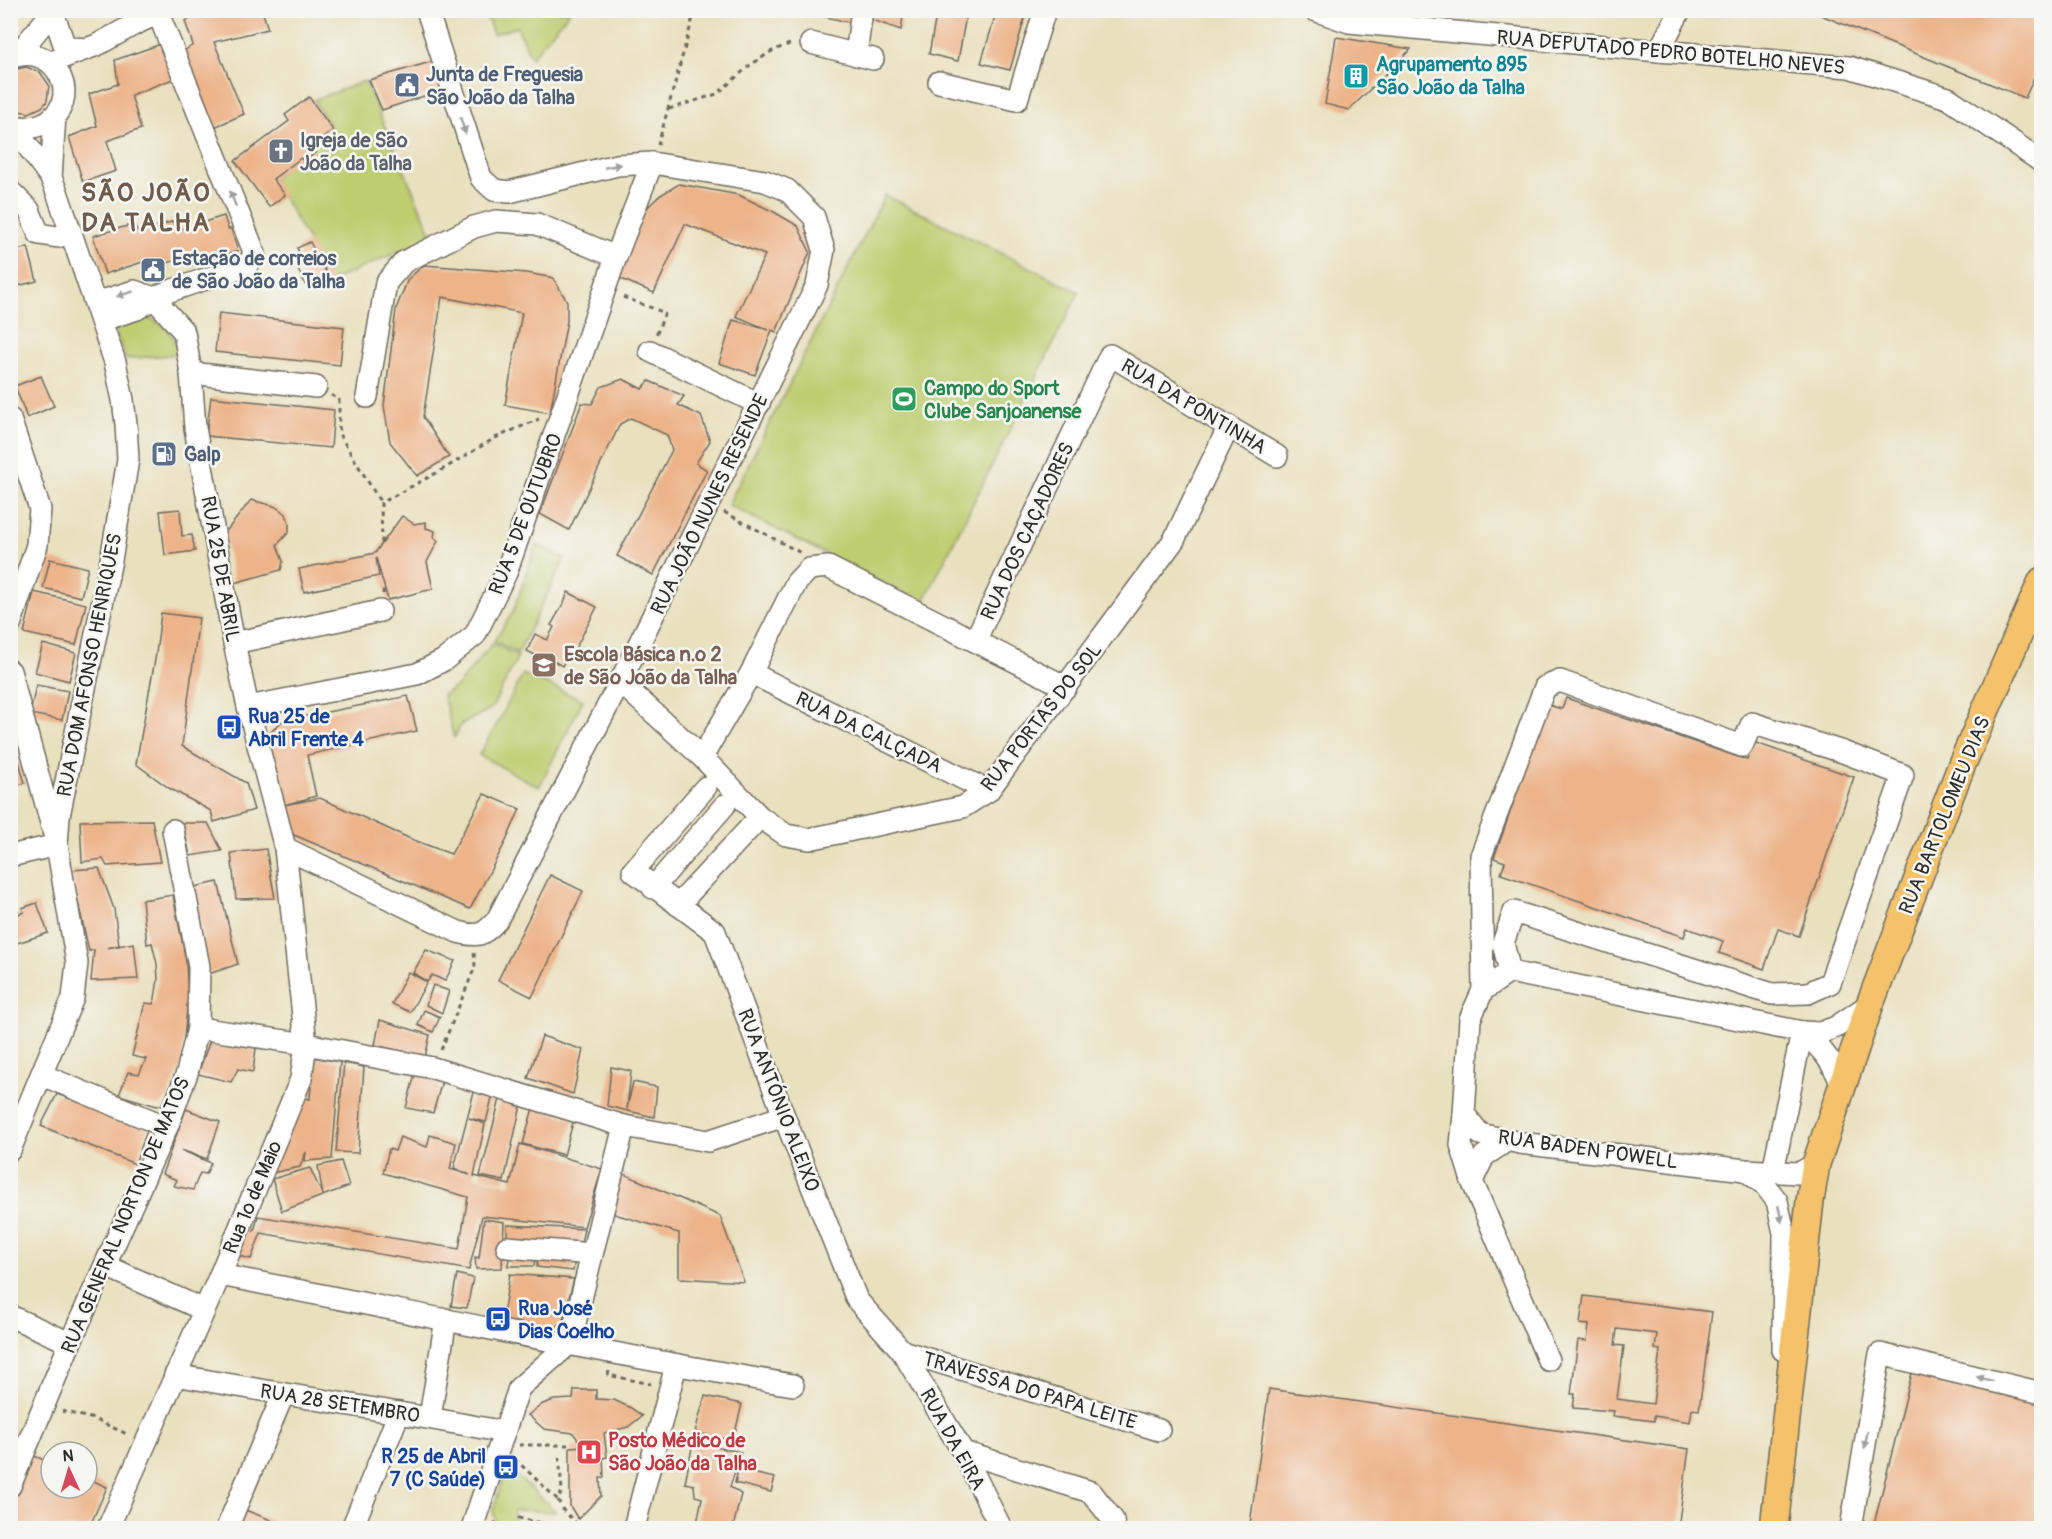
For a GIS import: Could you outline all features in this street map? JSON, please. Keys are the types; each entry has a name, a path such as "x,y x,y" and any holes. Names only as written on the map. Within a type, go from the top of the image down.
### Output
{"main road":[{"name":"RUA BARTOLOMEU DIAS","path":"1774,1528 1816,1164 1870,1004 1962,764 2042,581"}],"street":[{"name":"RUA JOÃO NUNES RESENDE","path":"427,10 478,170 481,178 494,190 509,192 617,165 652,163 765,181 787,190 814,217 824,250 817,285 620,682 497,920 486,933 473,936"},
{"path":"811,43 865,57 862,10"},
{"path":"939,82 1017,100 1045,10"},
{"name":"RUA DEPUTADO PEDRO BOTELHO NEVES","path":"1314,10 1349,22 1849,66 1948,98 2042,162"},
{"path":"1659,51 1680,10"},
{"path":"48,60 91,47 162,12 251,260 154,298 134,291 99,312"},
{"path":"55,13 64,44 73,48 91,47"},
{"path":"14,56 55,13"},
{"path":"48,60 55,13"},
{"path":"12,125 25,129 47,122 58,110 91,47"},
{"path":"14,56 36,55 48,60 58,71 63,82 64,93 58,110"},
{"name":"RUA DOM AFONSO HENRIQUES","path":"54,185 58,110"},
{"name":"RUA DOM AFONSO HENRIQUES","path":"10,1150 74,998 77,963 57,845 58,816 111,560 128,460 123,400 99,312 54,185 12,125"},
{"name":"RUA 5 DE OUTUBRO","path":"248,707 417,674 444,660 475,635 507,573 616,257 652,163"},
{"path":"29,210 54,185"},
{"path":"10,191 29,210 39,234 58,237 71,232"},
{"path":"367,397 386,283 404,262 474,227 496,221 537,224 616,257"},
{"name":"RUA 25 DE ABRIL","path":"154,298 184,332 191,374 195,428 234,643 248,707 285,848"},
{"path":"650,351 759,404"},
{"name":"RUA DA PONTINHA","path":"1110,356 1277,456"},
{"name":"RUA DOS CAÇADORES","path":"975,641 1110,356"},
{"path":"191,374 316,387"},
{"path":"10,419 40,509 38,545 10,625"},
{"name":"RUA PORTAS DO SOL","path":"620,682 702,757 760,817 786,835 809,839 963,807 988,791 1174,540 1228,426"},
{"path":"702,757 751,674 796,583 809,569 828,567 1066,687"},
{"path":"234,643 380,610"},
{"path":"10,671 57,845 10,855"},
{"name":"RUA DA CALÇADA","path":"751,674 988,791"},
{"path":"1510,972 1503,943 1514,912 1772,994 1808,993 1830,983 1903,775 1843,752 1752,723 1742,746 1560,681 1545,687 1481,856 1483,990 1470,1019 1461,1145 1472,1181 1548,1360"},
{"name":"RUA ANTÓNIO ALEIXO","path":"706,787 633,871 715,932 784,1116 857,1300 902,1351"},
{"path":"653,888 725,805"},
{"path":"678,905 760,817"},
{"name":"RUA GENERAL NORTON DE MATOS","path":"10,1486 70,1342 167,1127 187,1073 198,1028 199,967 172,830"},
{"path":"285,848 458,932 473,936"},
{"name":"Rua 1º de Maio","path":"108,1528 204,1310 301,1079 306,1044 285,848"},
{"path":"1483,990 1510,972 1802,1032 1820,1033 1836,1027 1870,1004"},
{"path":"198,1028 306,1044 433,1068 624,1126 708,1141 784,1116"},
{"path":"1802,1032 1820,1046 1842,1085"},
{"path":"1773,1172 1802,1032"},
{"path":"42,1075 167,1127"},
{"name":"RUA BADEN POWELL","path":"1464,1114 1480,1134 1508,1140 1745,1170 1799,1173 1816,1164"},
{"path":"472,1528 508,1439 519,1388 570,1343 624,1126"},
{"path":"1472,1181 1484,1156 1508,1140"},
{"path":"1745,1170 1764,1184 1778,1201 1784,1233 1782,1391 1785,1430"},
{"path":"507,1247 592,1254"},
{"path":"106,1266 204,1310"},
{"path":"219,1275 570,1343 675,1369 793,1385"},
{"path":"10,1316 70,1342"},
{"path":"430,1418 446,1319"},
{"name":"TRAVESSA DO PAPA LEITE","path":"902,1351 1159,1430"},
{"name":"RUA DA EIRA","path":"902,1351 963,1452 1001,1528"},
{"path":"1851,1528 1880,1354 2042,1393"},
{"path":"634,1528 675,1369"},
{"name":"RUA 28 SETEMBRO","path":"176,1375 283,1395 430,1418 508,1439"},
{"path":"227,1528 283,1395"},
{"path":"352,1528 399,1413"},
{"path":"963,1452 1091,1492 1113,1520 1114,1528"}],"path":[{"path":"652,163 669,109 694,10"},
{"path":"669,109 717,94 749,66 772,51 795,42 811,43"},
{"path":"605,289 665,314"},
{"path":"316,387 339,399 339,435 381,503 382,543"},
{"path":"381,503 495,438 534,420 561,416"},
{"path":"709,504 828,567"},
{"path":"433,1068 475,967 473,936"},
{"path":"609,1368 608,1375 666,1387 670,1372 675,1369"},
{"path":"42,1407 94,1419 146,1442"},
{"path":"508,1439 568,1445"},
{"path":"509,1454 558,1500 562,1510 580,1527"},
{"path":"558,1500 562,1491 559,1454"},
{"path":"491,1517 496,1524 510,1528"},
{"path":"519,1528 519,1518 565,1528"},
{"path":"574,1528 585,1528"}],"green space":[{"path":"485,10 570,11 531,58 517,27 493,34"},
{"path":"365,81 433,237 331,281 273,179 333,130 314,100"},
{"name":"Campo do Sport Clube Sanjoanense","path":"885,195 1079,292 923,603 728,505"},
{"path":"147,317 160,323 168,331 179,354 126,359 113,326 132,319"},
{"path":"536,545 565,558 518,653 494,641 513,612"},
{"path":"493,643 518,656 492,708 461,725 454,738 443,695 457,686"},
{"path":"523,674 583,700 539,787 479,755"},
{"path":"510,1457 514,1473 556,1512 514,1510 514,1527 497,1521 493,1510"}],"building":[{"path":"194,10 262,10 268,29 214,42 244,114 210,129 181,53 193,45 185,21 196,17"},
{"path":"821,10 855,10 853,23 821,16"},
{"path":"873,10 904,10 901,30 872,20"},
{"path":"937,10 967,10 958,61 929,54"},
{"path":"997,10 1027,10 1010,70 981,63"},
{"path":"2040,10 2042,59 2025,98 1811,11"},
{"name":"Agrupamento 895 São João da Talha","path":"1336,37 1411,49 1349,110 1325,104"},
{"path":"161,44 173,79 131,95 141,129 107,141 116,171 83,182 69,137 97,126 89,94 118,84 115,60"},
{"name":"Junta de Freguesia São João da Talha","path":"434,61 445,89 382,110 369,80"},
{"path":"26,67 40,72 49,85 47,101 42,107 29,113 15,110 10,106 10,74"},
{"name":"Igreja de São João da Talha","path":"309,97 333,130 311,148 315,153 304,162 301,158 273,179 285,195 269,207 235,161 289,121 285,115"},
{"path":"679,184 739,195 774,212 798,226 810,252 776,332 772,330 755,375 719,363 733,320 769,330 736,316 765,255 685,224 654,293 619,278 643,212 659,196"},
{"path":"224,216 238,251 192,265 189,256 148,269 146,261 105,274 93,236 134,224 137,232 178,220 181,229"},
{"path":"310,242 331,281 319,287 315,281 306,285 293,260 301,257 297,248"},
{"path":"28,247 37,281 10,288 10,252"},
{"path":"424,265 527,273 553,278 567,301 567,321 550,413 505,405 522,313 442,297 423,417 449,457 417,476 390,442 384,406 396,309 408,279"},
{"path":"219,313 344,327 340,365 215,352"},
{"path":"41,376 54,406 27,418 15,386"},
{"path":"623,379 642,389 649,381 684,396 678,405 701,416 710,441 696,463 707,470 653,575 617,556 672,450 667,435 631,418 620,424 569,530 540,514 582,403 592,404 601,387"},
{"path":"211,397 334,410 331,448 206,436"},
{"path":"251,500 274,506 286,514 289,532 277,545 283,561 281,570 234,583 224,534"},
{"path":"180,509 182,536 192,535 195,551 165,555 160,511"},
{"path":"402,516 414,524 426,522 426,528 435,531 434,537 438,541 427,562 433,589 388,600 376,558 379,576 304,592 299,569 375,553"},
{"path":"50,559 88,568 81,597 43,588"},
{"path":"34,592 86,604 76,645 24,633"},
{"path":"568,592 597,607 573,653 570,651 562,666 547,657 545,660 527,651 535,634 547,640 554,627 551,625"},
{"path":"161,613 199,618 182,746 246,783 254,810 214,822 211,811 169,788 136,764"},
{"path":"43,644 76,653 69,681 35,672"},
{"path":"36,685 68,691 62,720 30,714"},
{"path":"408,696 417,731 307,755 316,796 284,805 320,798 411,839 451,854 484,794 520,809 470,909 289,833 265,738 282,721"},
{"path":"1566,698 1747,760 1753,742 1854,777 1799,936 1778,929 1764,969 1719,953 1723,941 1687,928 1684,937 1501,874 1505,862 1494,858 1548,705 1562,709"},
{"path":"16,751 25,783 10,787 10,753"},
{"path":"152,820 160,862 107,866 103,859 82,862 80,821"},
{"path":"183,823 208,823 222,851 190,856"},
{"path":"266,849 275,898 236,899 231,853"},
{"path":"99,868 114,909 119,945 107,948 134,943 138,979 91,981 94,950 89,951 71,870"},
{"path":"550,875 583,891 532,997 498,980"},
{"path":"218,882 238,964 209,974 194,887"},
{"path":"173,895 186,961 188,1000 181,1067 168,1096 161,1105 157,1106 119,1095 128,1072 139,1074 146,1059 132,1056 145,1003 154,1004 158,980 152,943 147,944 142,900"},
{"path":"37,903 48,933 14,944 10,934 10,917 24,912 22,908"},
{"path":"426,950 455,961 445,981 432,975 427,982 413,973"},
{"path":"408,972 427,982 410,1012 392,1004"},
{"path":"433,985 449,991 442,1013 426,1005"},
{"path":"424,1010 440,1017 433,1032 418,1025"},
{"path":"380,1020 430,1035 425,1057 375,1045"},
{"path":"542,1036 583,1050 573,1094 528,1078"},
{"path":"210,1040 256,1048 253,1072 238,1069 231,1082 198,1074"},
{"path":"313,1057 340,1062 332,1159 305,1161 306,1152 300,1167 267,1174 300,1097 310,1099"},
{"path":"344,1063 364,1067 358,1153 336,1152"},
{"path":"611,1067 631,1071 627,1109 633,1082 657,1087 654,1117 607,1106"},
{"path":"416,1070 443,1077 433,1113 406,1108"},
{"path":"475,1088 493,1094 486,1122 469,1118 485,1124 474,1176 510,1185 520,1144 602,1169 584,1227 482,1216 469,1270 261,1233 251,1259 236,1255 246,1229 254,1231 258,1216 459,1249 468,1197 383,1173 389,1149 395,1151 400,1137 427,1147 430,1135 456,1143 450,1169 470,1175 454,1168"},
{"path":"57,1094 148,1128 135,1164 41,1126"},
{"path":"501,1095 522,1101 504,1181 480,1176"},
{"path":"533,1108 574,1119 564,1155 523,1144"},
{"path":"186,1109 220,1122 207,1159 181,1150 211,1163 206,1174 200,1173 193,1190 174,1186 177,1180 162,1174"},
{"path":"341,1161 349,1186 323,1196 318,1166"},
{"path":"310,1168 323,1196 282,1211 272,1179"},
{"path":"622,1173 720,1216 744,1282 679,1278 679,1233 611,1213"},
{"path":"484,1219 504,1222 502,1268 476,1269 475,1257 479,1258"},
{"path":"507,1225 584,1229 580,1248 507,1244"},
{"path":"510,1248 536,1250 534,1266 508,1266"},
{"path":"538,1251 576,1254 573,1271 537,1267"},
{"path":"457,1274 473,1278 467,1308 451,1306"},
{"path":"510,1274 574,1279 563,1320 555,1329 502,1320"},
{"path":"1584,1296 1712,1312 1699,1410 1692,1409 1690,1422 1654,1416 1654,1421 1613,1416 1614,1411 1573,1408 1575,1394 1571,1394 1578,1340 1587,1341 1589,1325 1580,1324","holes":["1617,1329 1657,1334 1655,1349 1660,1350 1653,1404 1617,1399 1624,1346 1615,1345"]},
{"path":"1913,1369 2042,1400 2042,1528 1873,1528"},
{"path":"1269,1389 1689,1449 1678,1528 1280,1528 1250,1524"},
{"name":"Posto Médico de São João da Talha","path":"574,1390 596,1390 596,1399 614,1400 642,1416 628,1427 604,1433 607,1457 603,1458 604,1477 600,1478 601,1496 578,1519 570,1506 570,1447 583,1446 573,1433 544,1429 528,1415 543,1404 554,1400 573,1399"},
{"path":"705,1396 742,1404 733,1441 695,1432"},
{"path":"693,1443 741,1452 730,1487 741,1494 733,1528 696,1528 702,1498 695,1496 694,1485 685,1483"},
{"path":"32,1455 39,1458 39,1500 99,1500 99,1483 107,1487 89,1528 10,1528 10,1505"},
{"path":"738,1470 775,1478 771,1492 735,1483"},
{"path":"245,1510 271,1520 267,1528 237,1528"}],"place":[{"name":"Agrupamento 895 São João da Talha","path":"1356,76"},
{"name":"Junta de Freguesia São João da Talha","path":"407,85"},
{"name":"Igreja de São João da Talha","path":"281,151"},
{"name":"Estação de correios de São João da Talha","path":"153,270"},
{"name":"Campo do Sport Clube Sanjoanense","path":"904,399"},
{"name":"Galp","path":"164,454"},
{"name":"Escola Básica n.º 2 de São João da Talha","path":"544,665"},
{"name":"Rua 25 de Abril Frente 4","path":"229,727"},
{"name":"Rua José Dias Coelho","path":"498,1319"},
{"name":"Posto Médico de São João da Talha","path":"589,1452"},
{"name":"R 25 de Abril 7 (C Saúde)","path":"506,1467"}],"district":[{"name":"SÃO JOÃO DA TALHA","path":"146,206"}]}
